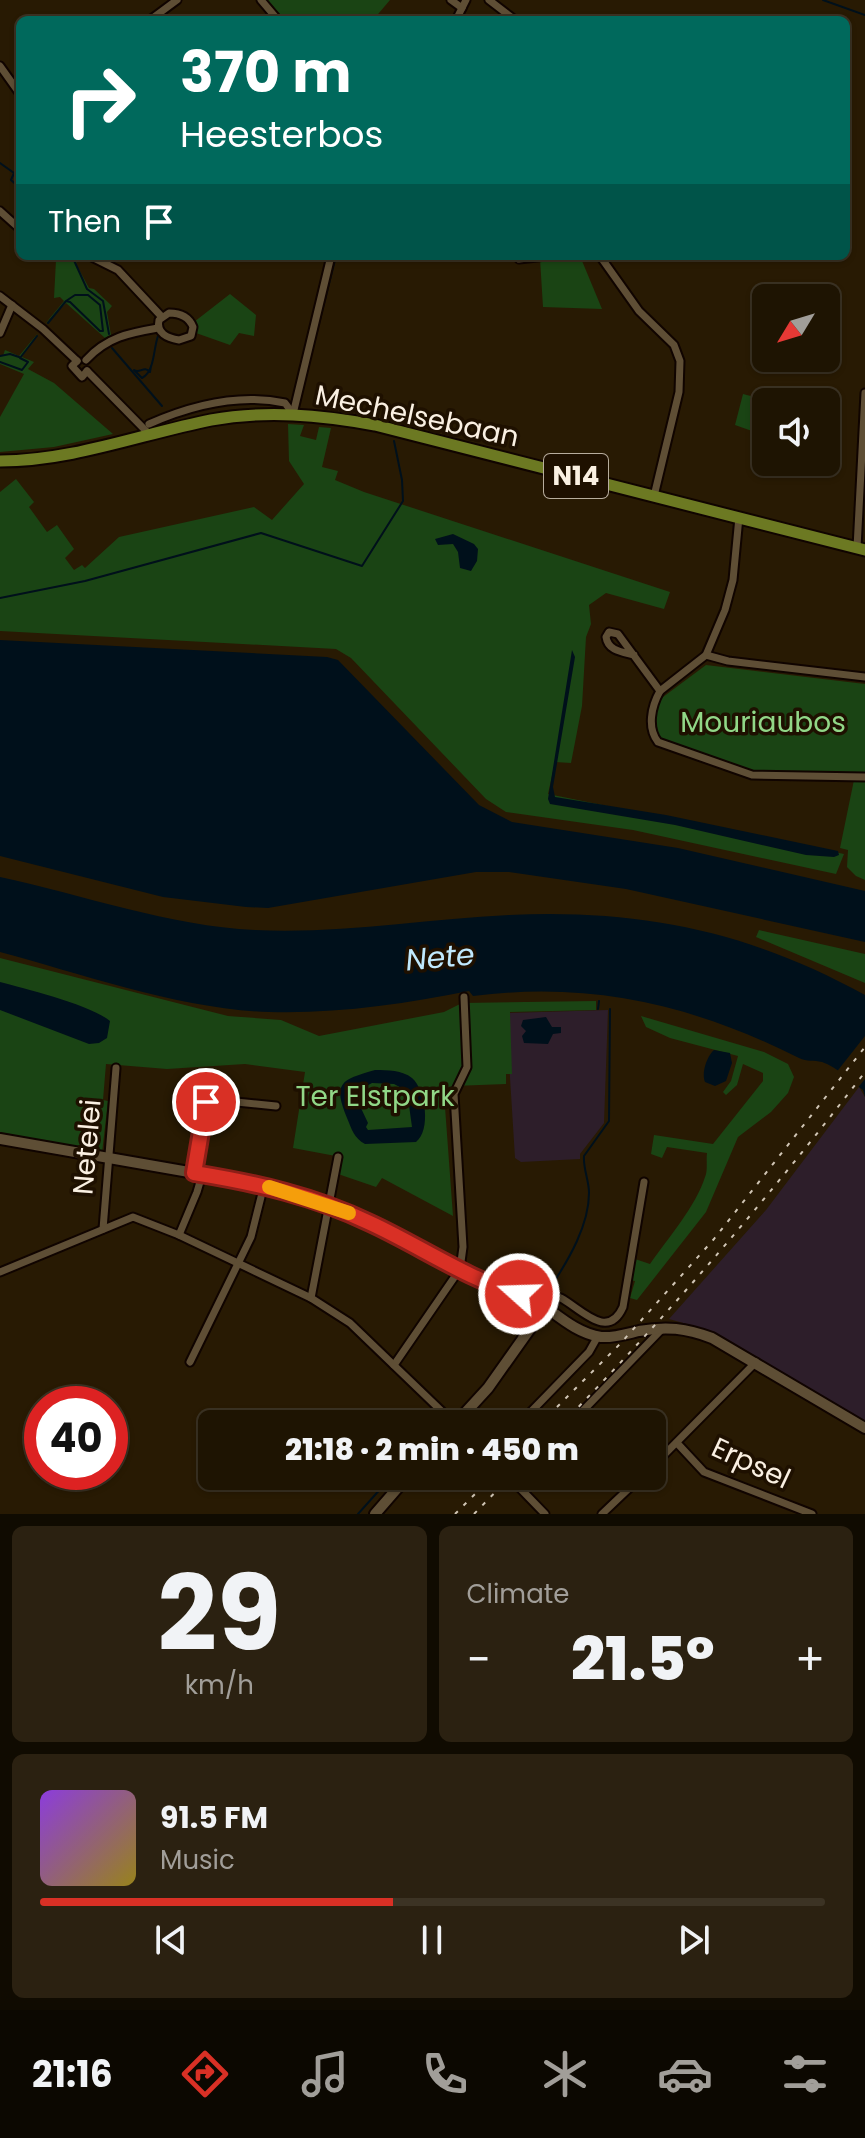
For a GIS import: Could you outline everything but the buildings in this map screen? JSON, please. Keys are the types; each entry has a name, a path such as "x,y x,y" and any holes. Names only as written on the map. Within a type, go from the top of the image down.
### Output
{"main road":[{"name":"Mechelsebaan","path":"0,461 83,451 149,429 221,419 293,414 340,418 861,549"}],"street":[{"path":"155,16 177,0"},
{"path":"261,0 275,16"},
{"path":"451,0 464,4"},
{"path":"489,0 510,16"},
{"path":"0,66 16,88"},
{"path":"101,260 126,277 161,316"},
{"path":"293,414 330,260"},
{"path":"603,260 639,311 674,345 680,361 679,392 654,496"},
{"path":"0,296 77,361"},
{"path":"0,333 12,305"},
{"path":"158,328 166,336 179,340 187,338 193,331 190,322 180,315 169,313 161,316"},
{"path":"158,328 161,316"},
{"path":"86,360 116,337 158,328"},
{"path":"82,356 86,360 93,366 82,377 72,366 82,356"},
{"path":"87,371 149,429"},
{"path":"861,549 865,393"},
{"name":"Mechelsebaan","path":"149,429 183,410 219,402 274,401 285,403 293,414"},
{"path":"219,402 221,419"},
{"path":"710,657 733,580 739,517"},
{"path":"634,655 660,691"},
{"path":"865,677 710,657 660,691 651,716 652,735 658,742 752,775 865,777"},
{"path":"394,1365 460,1269 463,1247 454,1094 467,1067 464,997"},
{"name":"Netelei","path":"103,1229 116,1068"},
{"path":"179,1235 197,1192 207,1099 276,1106"},
{"path":"1,1140 264,1185 330,1206 380,1227 498,1289 532,1306 551,1311 576,1328 598,1336 612,1337 663,1327 680,1328 712,1338 865,1428"},
{"path":"311,1298 338,1157"},
{"path":"553,1299 561,1298 589,1318 603,1322 616,1320 623,1307 644,1182"},
{"path":"190,1362 256,1221 261,1197"},
{"path":"0,1272 133,1217 179,1235 311,1298 350,1323 441,1410"},
{"path":"468,1410 488,1388 521,1339 540,1290 546,1291 553,1299"},
{"path":"551,1311 553,1299"},
{"path":"583,1410 663,1327"},
{"path":"533,1410 589,1352 598,1336"},
{"path":"666,1454 756,1362"},
{"name":"Erpsel","path":"677,1443 704,1472 812,1514"},
{"path":"375,1514 396,1490"},
{"path":"526,1490 545,1514"},
{"path":"602,1514 627,1490"}],"shaded area":[{"path":"608,1010 604,1123 580,1154 580,1159 521,1162 515,1158 506,1013"},
{"path":"859,1087 865,1097 865,1421 715,1332 669,1319 766,1210"}],"green space":[{"path":"267,0 390,0 376,16 281,16"},
{"path":"56,260 77,260 76,264 89,288 112,306 107,312 111,335 105,338 66,303 45,324 64,301 60,297 54,298"},
{"path":"540,260 582,260 602,309 543,307"},
{"path":"230,294 256,315 254,336 239,333 230,345 196,333 194,322"},
{"path":"38,333 22,357 34,362 28,369 54,383 113,434 54,447 0,452 0,417 24,374 0,364 0,355 3,356 5,350 19,356"},
{"path":"743,394 752,396 752,431 735,425"},
{"path":"288,424 304,425 300,436 316,440 319,427 331,428 322,467 338,471 335,480 670,592 664,609 606,593 589,605 591,624 586,637 582,706 571,763 555,762 548,794 844,854 836,874 633,830 506,812 486,799 351,658 336,649 0,631 0,492 16,479 34,502 29,507 47,532 57,525 74,549 65,558 74,570 82,565 85,568 119,537 254,507 272,520 304,484 289,461"},
{"name":"Mouriaubos","path":"706,665 865,684 865,880 847,867 848,850 840,848 855,775 756,773 660,740 656,725 659,700"},
{"path":"759,930 865,954 865,983 756,937"},
{"name":"Ter Elstpark","path":"0,958 228,1016 281,1020 319,1036 444,1012 462,1003 596,1001 596,1010 510,1012 512,1074 506,1074 506,1084 454,1086 450,1104 445,1107 453,1216 382,1178 376,1187 338,1174 341,1157 293,1148 305,1072 245,1064 167,1069 106,1064 103,1100 108,1101 102,1153 0,1134"},
{"path":"641,1016 764,1052 788,1064 794,1077 788,1093 771,1112 738,1137 706,1212 637,1300 630,1298 635,1281 630,1280 635,1259 650,1264 688,1210 701,1188 706,1171 707,1153 667,1147 662,1158 651,1154 654,1135 713,1144 763,1081 763,1073 743,1064 737,1085 726,1095 723,1092 731,1081 738,1056 670,1038 646,1027"}],"water":[{"path":"453,534 478,549 477,561 471,571 460,568 458,552 453,544 438,545 435,539"},
{"path":"0,640 338,660 479,805 512,822 678,848 865,891 865,942 626,889 509,872 476,872 268,908 163,897 0,856"},
{"path":"572,650 575,657 553,787 555,797 666,815 838,851 839,855 806,855 675,825 550,804 548,799"},
{"name":"Nete","path":"0,877 191,923 255,930 319,930 557,914 604,916 693,929 779,955 865,995 865,1097 863,1090 828,1064 802,1059 681,1011 600,995 517,992 473,996 469,991 370,1007 269,1012 203,1005 133,990 0,952"},
{"path":"0,982 58,998 101,1015 110,1021 107,1038 89,1044 0,1010"},
{"path":"546,1017 552,1027 561,1027 561,1033 553,1034 548,1044 524,1043 522,1036 526,1031 521,1026 523,1020"},
{"path":"714,1050 730,1053 732,1063 726,1081 715,1086 705,1082 704,1074 707,1060"},
{"path":"375,1070 408,1075 417,1084 425,1120 421,1137 416,1142 365,1144 350,1126 340,1090 347,1080","holes":["372,1083 394,1084 407,1091 412,1127 368,1130 360,1106 363,1088"]}],"pier":[{"path":"865,1036 865,1079 856,1090 835,1074"}],"waterway":[{"path":"823,0 865,15"},
{"path":"266,1 279,16"},
{"path":"0,163 14,173 11,180 16,184"},
{"path":"74,260 87,289 103,301 109,334"},
{"path":"305,379 335,260"},
{"path":"48,323 66,301 103,331 100,305 88,295 75,295 66,301"},
{"path":"0,362 22,370 28,362 20,358 37,336"},
{"path":"151,366 150,372 148,370 146,369 134,370 142,378 146,375 149,370 153,360 158,336"},
{"path":"112,348 162,406"},
{"path":"0,356 10,354 19,357"},
{"path":"0,598 85,581 261,533 362,566 403,501 394,441"},
{"path":"598,1009 599,1001"},
{"path":"552,1285 571,1253 586,1217 589,1193 584,1156 609,1121 610,1009"},
{"path":"358,1514 379,1490"}],"railway":[{"path":"554,1410 620,1344 714,1239 865,1047"},
{"path":"575,1410 719,1252 865,1072"},
{"path":"455,1514 479,1490"},
{"path":"474,1514 497,1490"}],"slow traffic":[{"path":"269,1187 349,1213"}],"route":[{"path":"206,1102 194,1173 264,1185 319,1202 380,1227 498,1289 519,1294"}]}
